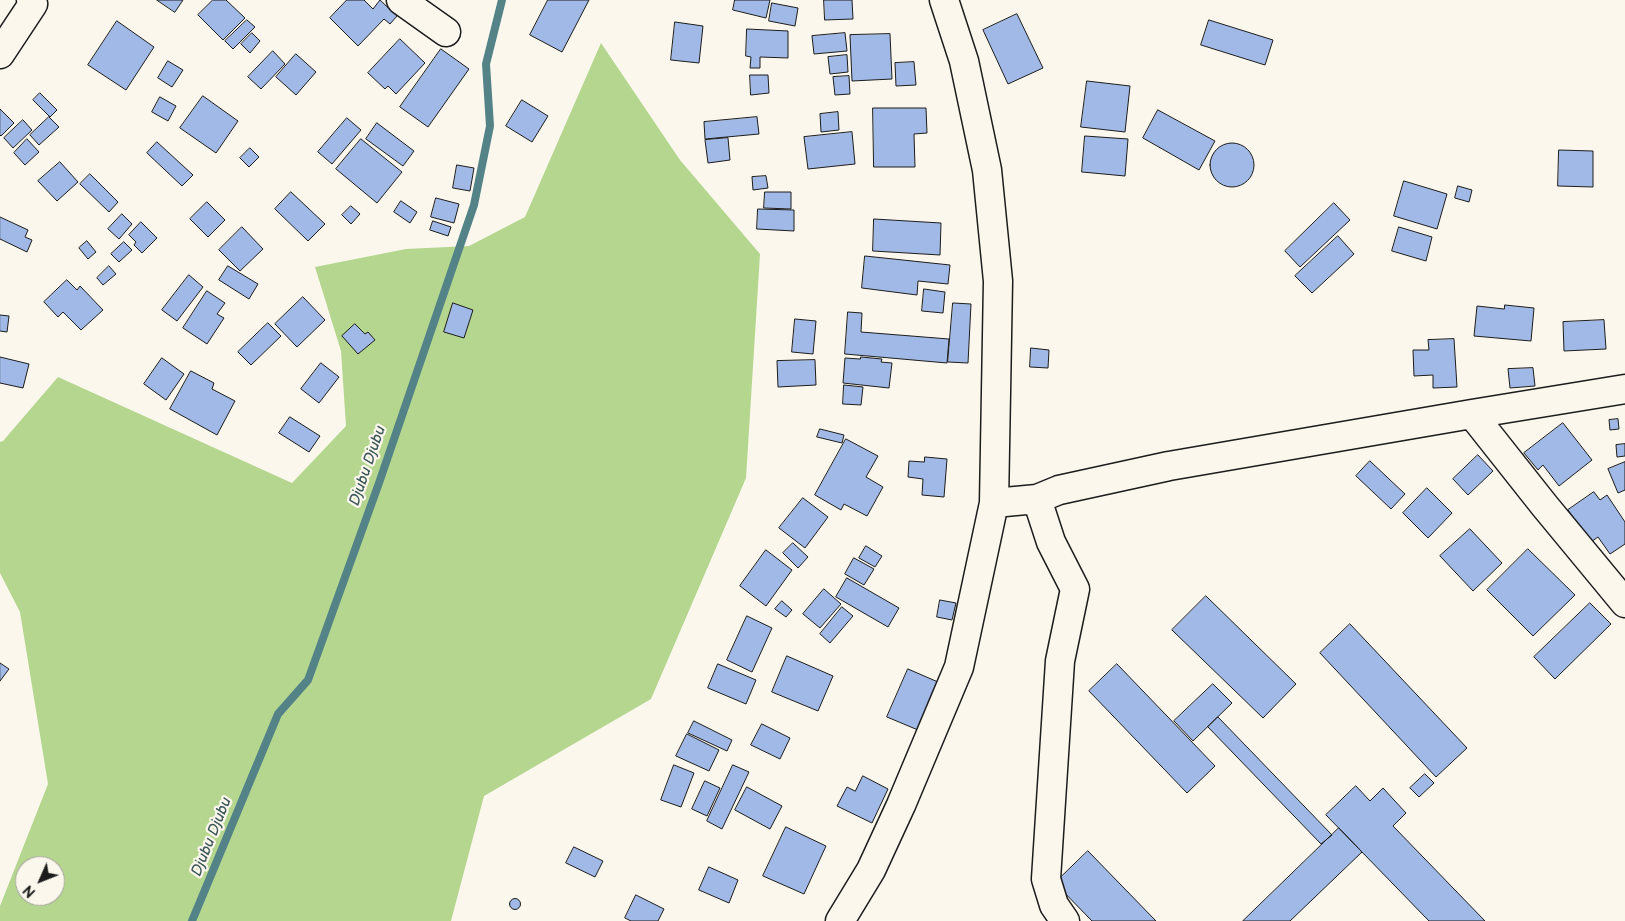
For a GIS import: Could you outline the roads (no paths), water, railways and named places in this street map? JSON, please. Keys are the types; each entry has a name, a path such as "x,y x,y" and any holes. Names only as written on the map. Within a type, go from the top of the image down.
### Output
{"street":[{"path":"0,54 33,4 30,0"},
{"path":"401,0 446,32"},
{"path":"840,921 871,870 894,821 935,728 959,667 994,503 998,281 987,170 964,61 944,0"},
{"path":"994,503 1037,499 1059,490 1169,466 1625,389"},
{"path":"1472,414 1625,603"},
{"path":"1037,499 1051,542 1075,589 1060,661 1046,878 1054,905 1064,921"}],"waterway":[{"name":"Djubu Djubu","path":"192,921 278,714 308,680 379,483 474,205 490,126 486,64 502,0"}]}
